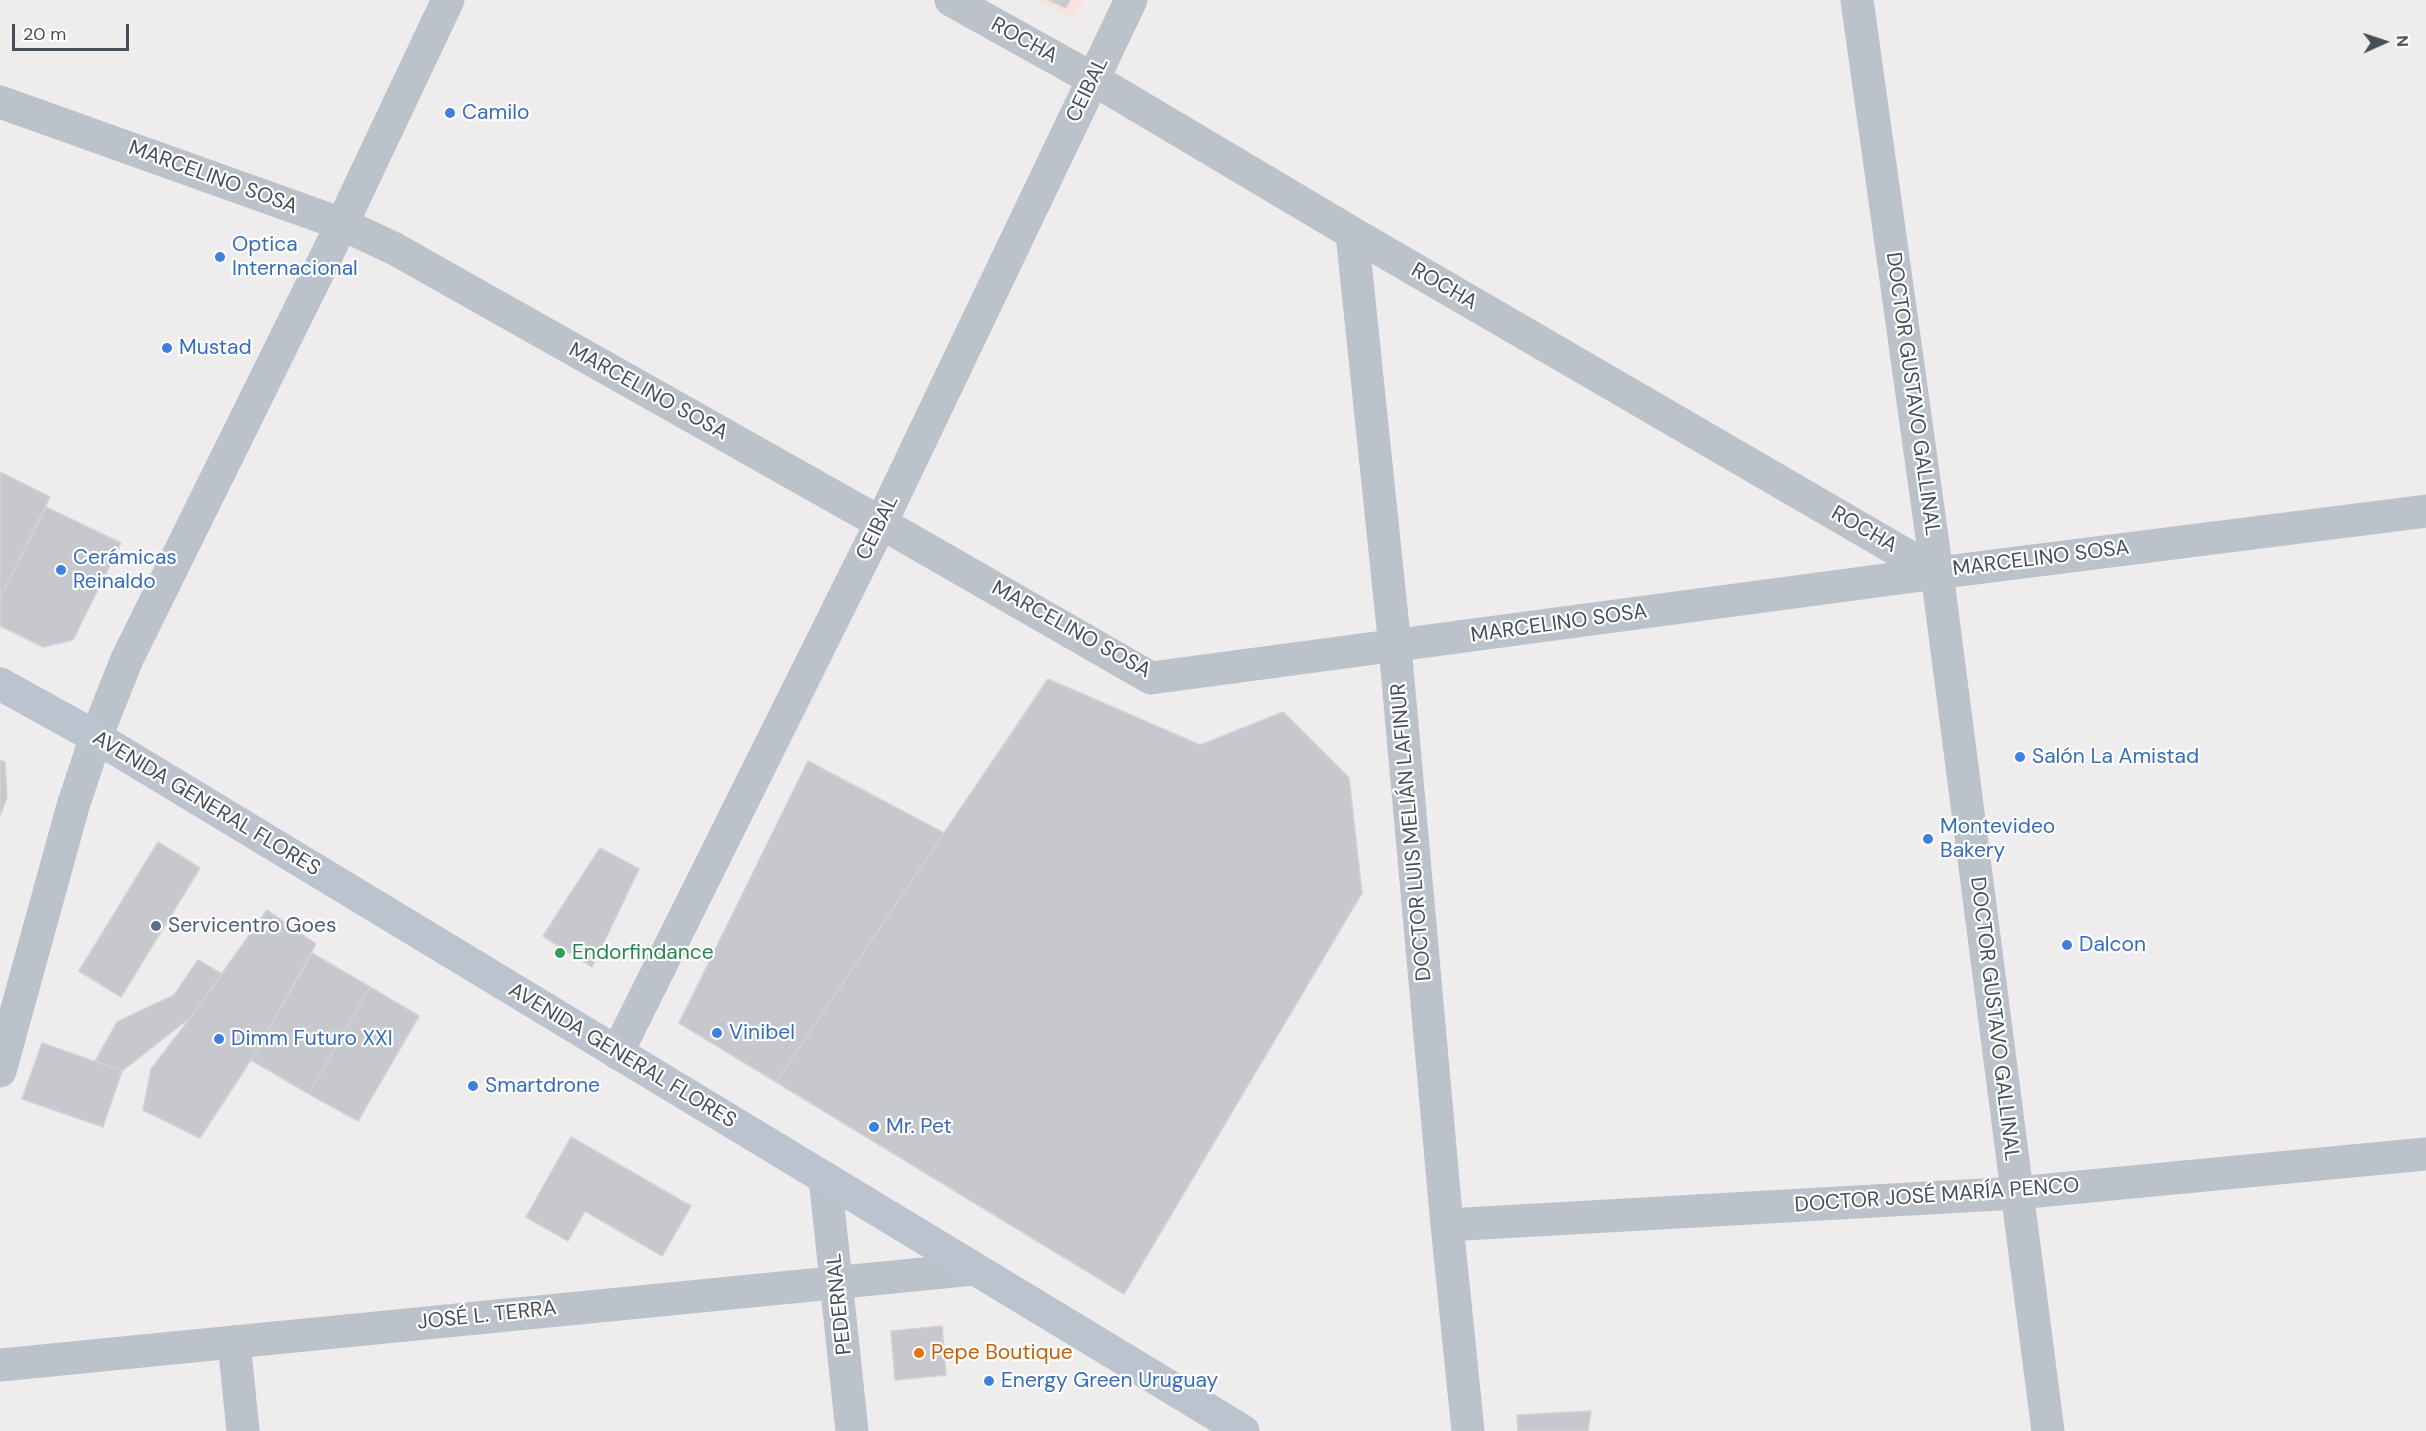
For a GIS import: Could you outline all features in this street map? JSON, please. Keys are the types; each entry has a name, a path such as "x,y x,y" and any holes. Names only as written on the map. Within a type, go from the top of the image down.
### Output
{"main road":[{"name":"AVENIDA GENERAL FLORES","path":"0,684 96,737 1243,1431"}],"street":[{"path":"0,1071 73,806 96,737 127,659 342,225 448,0"},
{"name":"ROCHA","path":"951,0 1093,79 1352,233 1937,573"},
{"name":"CEIBAL","path":"617,1053 881,523 1131,0"},
{"name":"DOCTOR GUSTAVO GALLINAL","path":"1857,0 1937,573 2048,1431"},
{"name":"MARCELINO SOSA","path":"0,102 342,225 395,249 1151,678 1937,573 2426,511"},
{"name":"DOCTOR LUIS MELIÁN LAFINUR","path":"1352,233 1395,647 1447,1225 1468,1431"},
{"name":"DOCTOR JOSÉ MARÍA PENCO","path":"1447,1225 2017,1193 2426,1154"},
{"name":"PEDERNAL","path":"825,1178 838,1281 852,1431"},
{"name":"JOSÉ L. TERRA","path":"0,1365 974,1269"},
{"path":"234,1342 243,1431"}],"shaded area":[{"path":"1037,0 1083,0 1074,19"}],"building":[{"path":"1049,0 1070,0 1066,8"},
{"path":"0,472 50,497 0,598"},
{"name":"Cerámicas Reinaldo","path":"46,507 121,543 73,640 43,647 0,626 0,598"},
{"path":"1048,679 1200,745 1283,712 1349,778 1362,893 1124,1294 776,1082"},
{"path":"0,760 5,762 7,797 0,816"},
{"path":"808,761 944,833 776,1082 679,1023"},
{"path":"158,842 200,868 121,997 79,971"},
{"path":"600,848 639,869 592,967 543,936"},
{"name":"Dimm Futuro XXI","path":"267,910 316,944 251,1060 200,1138 143,1110 151,1069"},
{"path":"312,953 370,987 309,1094 251,1060"},
{"path":"198,960 222,974 191,1017 122,1071 95,1061 117,1022 174,995"},
{"path":"370,987 419,1016 358,1121 309,1094"},
{"path":"42,1043 122,1071 103,1127 22,1099"},
{"path":"571,1137 691,1206 662,1256 585,1211 568,1241 526,1217"},
{"name":"Pepe Boutique","path":"942,1326 946,1375 895,1380 891,1331"},
{"path":"1591,1411 1588,1431 1518,1431 1517,1415"}],"place":[{"name":"Camilo","path":"450,113"},
{"name":"Optica Internacional","path":"220,257"},
{"name":"Mustad","path":"167,348"},
{"name":"Cerámicas Reinaldo","path":"61,570"},
{"name":"Salón La Amistad","path":"2020,757"},
{"name":"Montevideo Bakery","path":"1928,839"},
{"name":"Servicentro Goes","path":"156,926"},
{"name":"Dalcon","path":"2067,945"},
{"name":"Endorfindance","path":"560,953"},
{"name":"Vinibel","path":"717,1033"},
{"name":"Dimm Futuro XXI","path":"219,1039"},
{"name":"Smartdrone","path":"473,1086"},
{"name":"Mr. Pet","path":"874,1127"},
{"name":"Pepe Boutique","path":"919,1353"},
{"name":"Energy Green Uruguay","path":"989,1381"}]}
